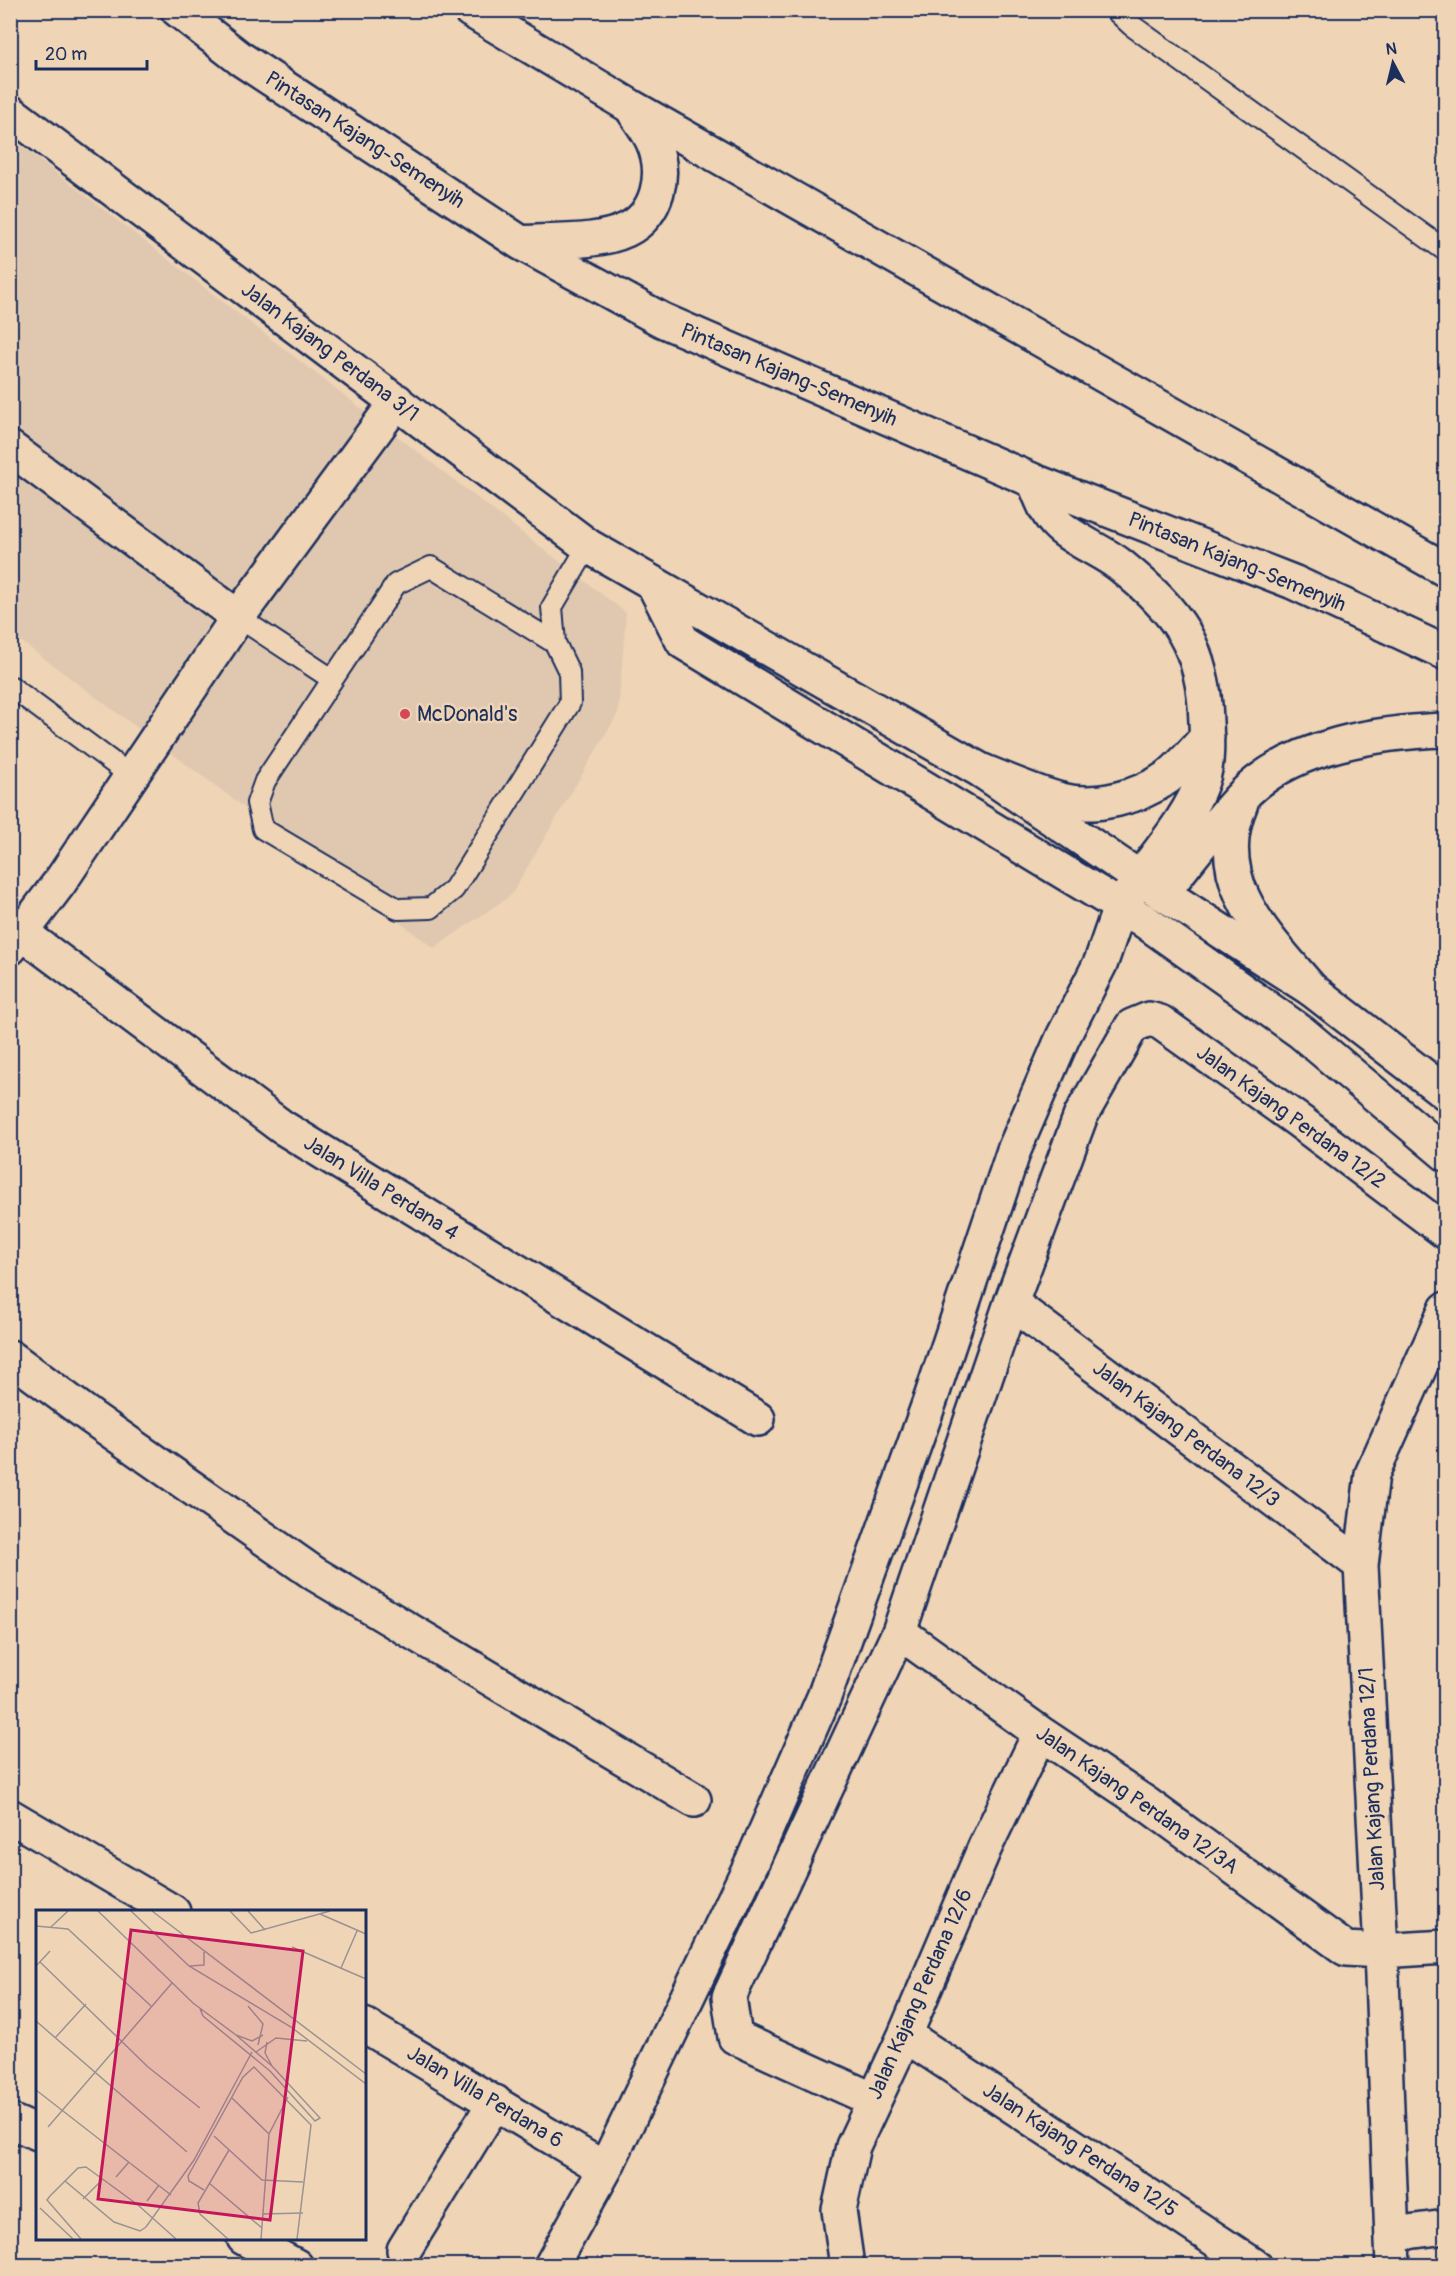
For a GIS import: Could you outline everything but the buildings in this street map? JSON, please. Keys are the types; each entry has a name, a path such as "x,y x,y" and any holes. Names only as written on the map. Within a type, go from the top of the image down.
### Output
{"main road":[{"name":"Pintasan Kajang-Semenyih","path":"178,10 241,59 521,243 662,320 1034,481 1293,582 1446,653"},
{"path":"470,10 630,106 1446,570"},
{"path":"521,243 599,237 625,230 644,217 658,195 659,169 654,143 630,106"},
{"name":"Jalan Kajang Perdana 3/1","path":"10,112 588,546 982,771"},
{"path":"14,935 60,882 238,617 397,401"},
{"path":"10,448 238,617"},
{"path":"551,2265 605,2169 754,1858 824,1697 931,1398 1014,1150 1063,1037 1101,962 1151,885 1203,779 1207,737 1204,682 1195,651 1178,622 1119,565 1058,525 1045,506 1034,481"},
{"path":"654,585 683,642 1131,914 1301,1032 1446,1154"},
{"path":"1151,885 1265,777 1315,752 1386,734 1446,730"},
{"path":"982,771 1063,800 1092,802 1118,799 1144,790 1168,777 1207,737"},
{"path":"982,771 1311,989 1446,1093"},
{"path":"1245,794 1235,816 1231,838 1237,887 1259,928 1311,989"},
{"name":"Jalan Villa Perdana 4","path":"14,935 282,1127 758,1419"},
{"name":"Jalan Kajang Perdana 12/2","path":"1011,1303 1081,1115 1132,1026 1149,1019 1160,1022 1446,1232"},
{"path":"874,2100 735,2037 729,1997 900,1632 1011,1303"},
{"name":"Jalan Kajang Perdana 12/3","path":"1011,1303 1361,1565"},
{"name":"Jalan Kajang Perdana 12/1","path":"1392,2250 1381,1951 1361,1565 1372,1474 1446,1309"},
{"path":"10,1357 91,1417 315,1574 694,1800"},
{"name":"Jalan Kajang Perdana 12/3A","path":"900,1632 1040,1733 1148,1805 1346,1949 1381,1951 1446,1947"},
{"name":"Jalan Kajang Perdana 12/6","path":"847,2265 839,2210 853,2146 905,2035 985,1847 1040,1733"},
{"path":"10,1816 171,1910"},
{"name":"Jalan Villa Perdana 6","path":"366,2026 605,2169"},
{"name":"Jalan Kajang Perdana 12/5","path":"905,2035 1255,2265"},
{"path":"404,2250 495,2102"},
{"path":"10,2121 36,2132"},
{"path":"1392,2250 1446,2227"},
{"path":"248,2240 296,2265"}],"lane":[{"path":"1115,10 1446,251"},
{"path":"555,642 431,567 396,584 265,781 257,803 263,829 398,909 431,908 454,889 570,703 569,672 555,642 552,607 588,546"},
{"path":"238,617 332,679"},
{"path":"10,686 131,776"}],"shaded area":[{"path":"11,138 626,613 618,713 511,895 434,948 11,634"}],"place":[{"name":"McDonald's","path":"405,714"}]}
